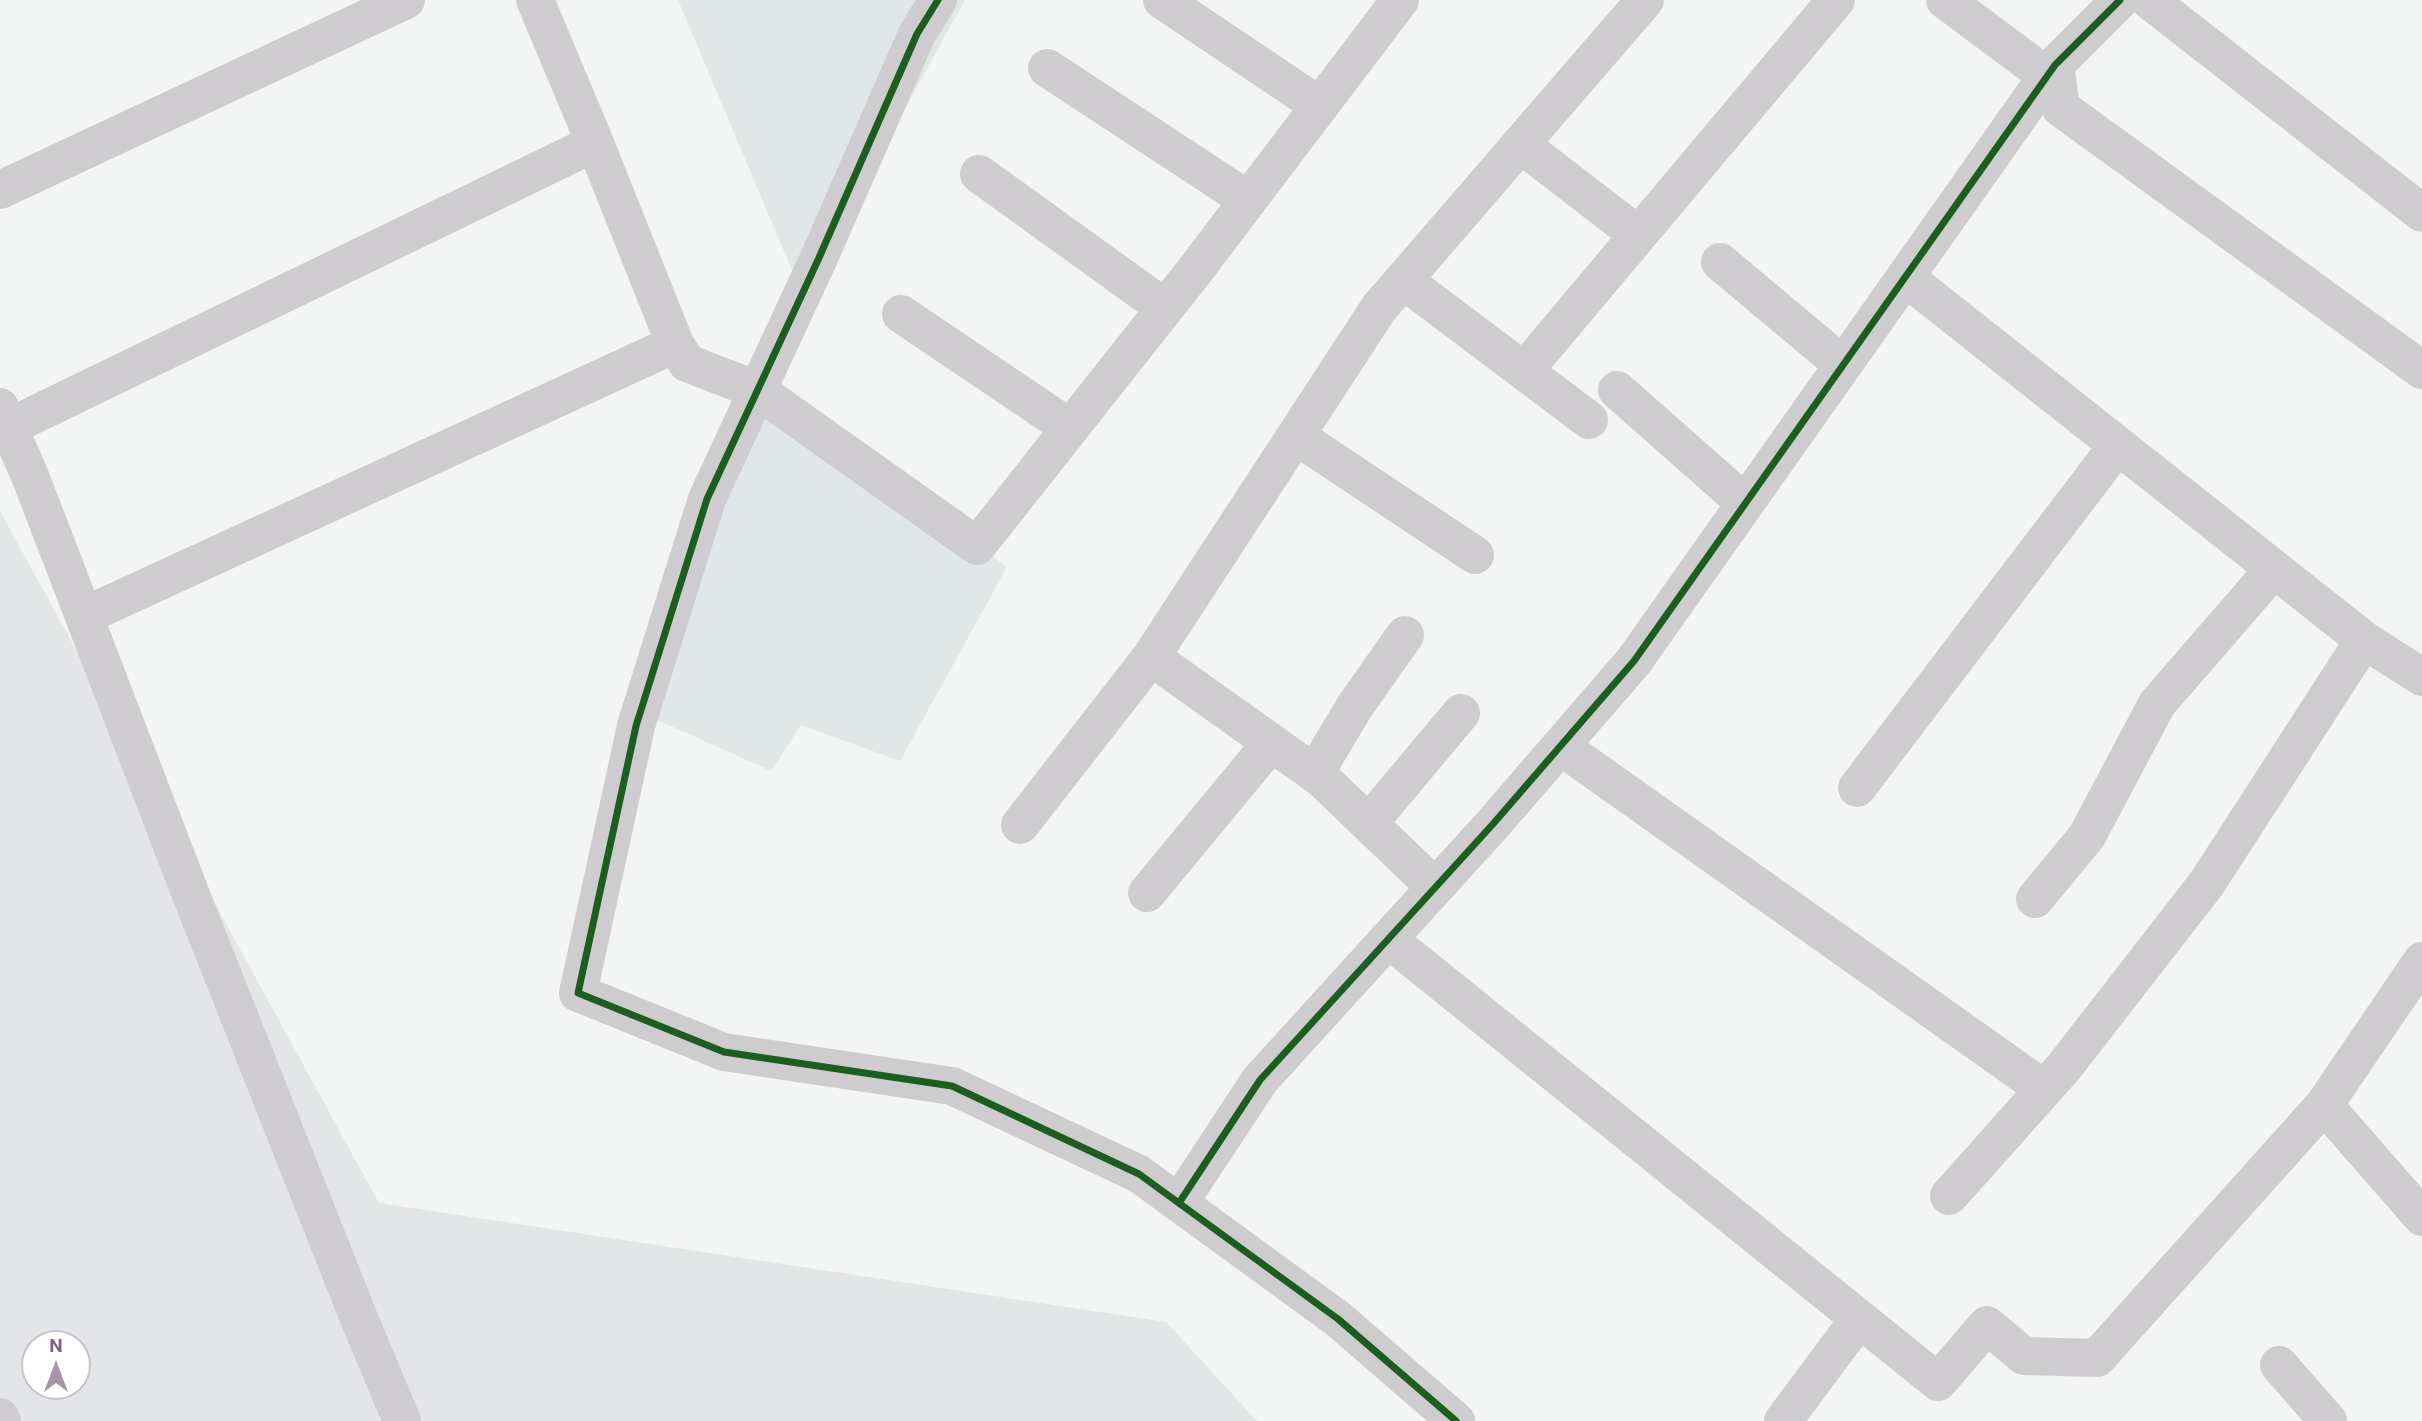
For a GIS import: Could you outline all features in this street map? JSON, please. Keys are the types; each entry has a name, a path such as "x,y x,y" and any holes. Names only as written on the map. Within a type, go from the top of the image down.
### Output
{"street":[{"path":"0,190 406,0"},
{"path":"535,0 675,344 687,363 757,390 977,546 1165,308 1400,0"},
{"path":"937,0 917,34 818,260 707,499 640,712 578,993 724,1052 952,1086 1139,1174 1338,1320 1456,1421"},
{"path":"1163,0 1320,106"},
{"path":"1020,825 1152,657 1379,308 1645,0"},
{"path":"1524,371 1836,0"},
{"path":"1945,0 2051,71 2061,108 2422,370"},
{"path":"1179,1203 1260,1080 1436,887 1634,661 2051,71 2120,0"},
{"path":"2149,0 2422,213"},
{"path":"1047,68 1248,200"},
{"path":"402,1421 340,1273 30,476 4,417 595,143"},
{"path":"1520,144 1637,234"},
{"path":"979,174 1165,308"},
{"path":"1720,262 1843,365"},
{"path":"1905,277 2364,640 2422,677"},
{"path":"1404,279 1589,420"},
{"path":"901,314 1070,428"},
{"path":"84,616 675,344"},
{"path":"1617,390 1745,503"},
{"path":"1296,436 1475,555"},
{"path":"1857,788 2118,445"},
{"path":"2035,899 2087,836 2157,704 2274,569"},
{"path":"1315,773 1355,706 1405,635"},
{"path":"1949,1196 2064,1066 2207,883 2364,640"},
{"path":"1152,657 1315,773 1436,887"},
{"path":"1369,823 1461,713"},
{"path":"1147,893 1271,743"},
{"path":"1560,746 2043,1089"},
{"path":"1388,939 1938,1382 1987,1325 2024,1356 2097,1358 2324,1105 2422,961"},
{"path":"2324,1105 2422,1217"},
{"path":"1783,1421 1859,1319"},
{"path":"2279,1365 2328,1421"}],"shaded area":[{"path":"678,0 965,0 802,294"},
{"path":"757,390 1007,567 900,761 801,725 771,771 640,712"},
{"path":"0,511 379,1203 1166,1322 1257,1421 0,1421"}],"cycle path":[{"path":"938,0 917,34 818,260 707,499 636,726 578,993 724,1052 952,1086 1139,1174 1338,1319 1456,1421"},
{"path":"1179,1203 1260,1080 1493,824 1634,661 2055,65 2120,0"}]}
